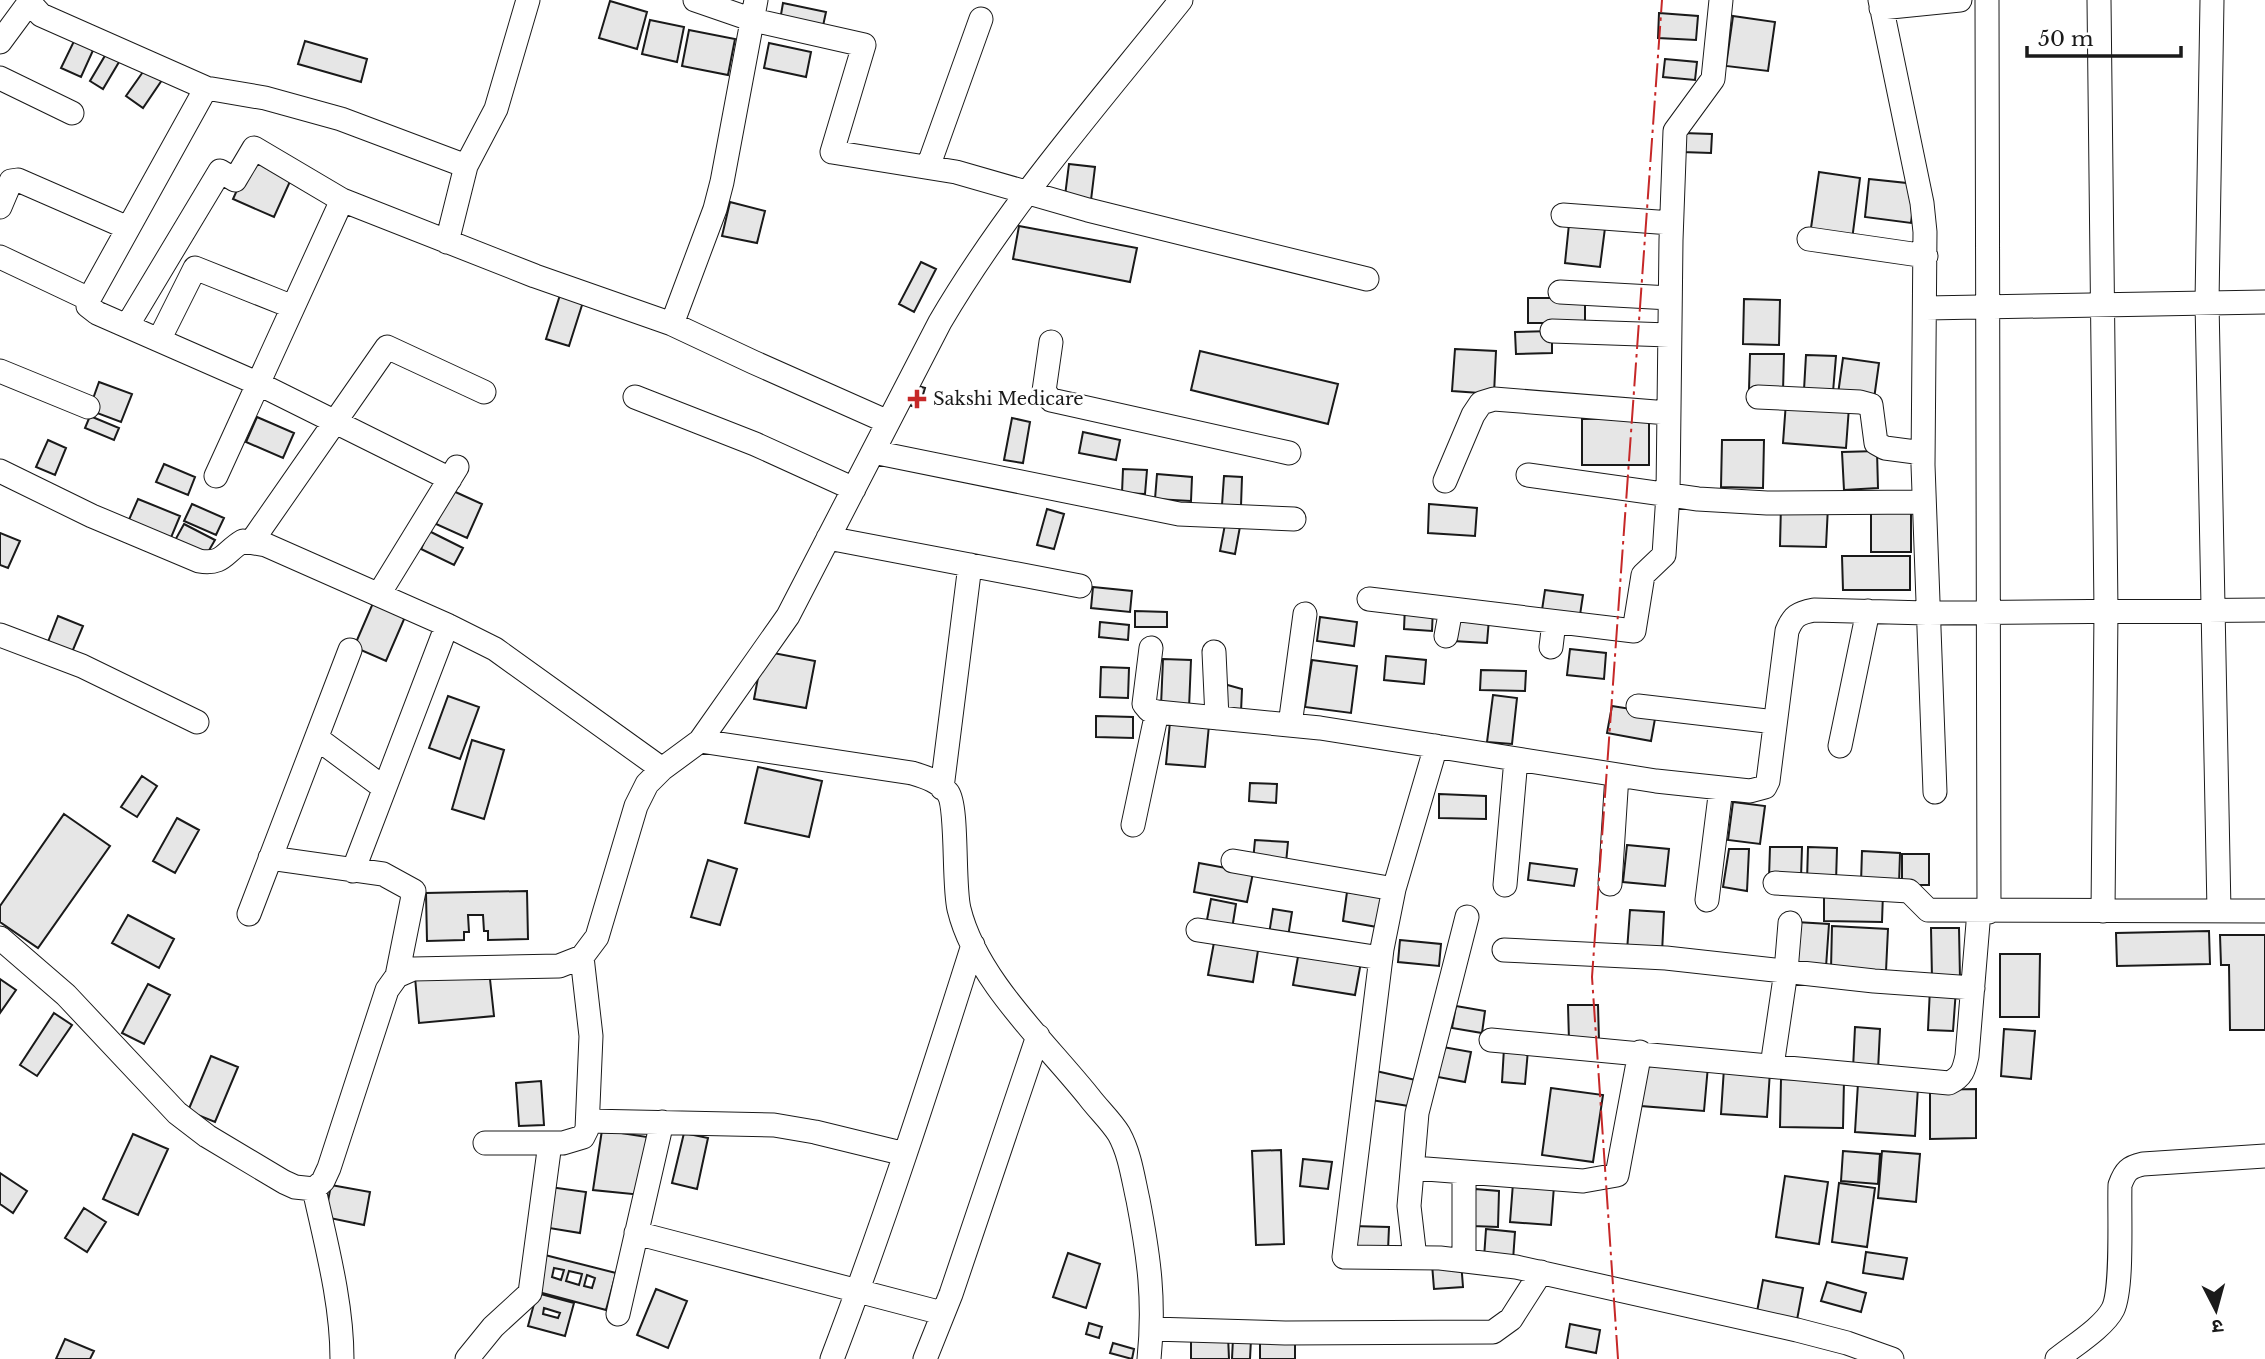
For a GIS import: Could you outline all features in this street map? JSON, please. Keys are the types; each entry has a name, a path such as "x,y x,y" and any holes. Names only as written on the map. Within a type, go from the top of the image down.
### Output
{"street":[{"path":"447,242 466,166 496,109 528,0"},
{"path":"695,0 755,10 864,45 832,152 956,172 1087,210 1367,279"},
{"path":"397,976 413,970 559,967 582,957 597,937 636,806 647,785 662,769 700,741 788,616 940,321 964,281 1028,192 1181,0"},
{"path":"1369,599 1634,631 1643,575 1664,555 1668,494 1671,223 1675,131 1713,79 1721,0"},
{"path":"1935,792 1923,453 1926,256 1922,203 1880,4 1960,0"},
{"path":"1491,1040 1948,1083 1959,1078 1964,1071 1984,912 1987,0"},
{"path":"2099,0 2106,611 2103,911"},
{"path":"2212,0 2207,302 2219,911"},
{"path":"0,42 30,1 41,15 206,88 265,98 341,119 466,166"},
{"path":"672,324 715,209 755,10"},
{"path":"928,167 981,19"},
{"path":"0,78 72,113"},
{"path":"206,88 87,303 90,309 259,384 335,422 453,473 379,594"},
{"path":"127,326 220,171 235,180 254,148 342,200 582,293 672,324 888,422"},
{"path":"0,207 11,181 19,180 128,228"},
{"path":"216,476 342,200"},
{"path":"1563,215 1671,223"},
{"path":"1809,239 1926,256"},
{"path":"0,257 89,299"},
{"path":"159,340 195,268 293,307"},
{"path":"161,270 187,285"},
{"path":"1560,292 1670,298"},
{"path":"1926,308 2265,302"},
{"path":"1552,331 1669,335"},
{"path":"1051,342 1044,391 1051,400 1289,453"},
{"path":"252,541 387,347 484,391"},
{"path":"0,371 88,407"},
{"path":"635,397 755,444 854,489"},
{"path":"1758,397 1860,402 1871,405 1877,443 1885,448 1923,453"},
{"path":"1445,481 1473,415 1481,403 1493,399 1668,413"},
{"path":"873,452 1179,514 1294,519"},
{"path":"0,471 92,516 199,561 211,563 221,560 236,545 243,541 252,541 379,594 495,649 662,769"},
{"path":"1528,475 1668,494 1767,503 1924,502"},
{"path":"828,538 1080,586"},
{"path":"942,788 970,565"},
{"path":"1446,636 1451,609"},
{"path":"1151,648 1144,704 1149,710 1157,712 1290,725 1617,775 1750,791 1765,787 1768,781 1787,631 1792,618 1800,612 2265,610"},
{"path":"1840,746 1868,611"},
{"path":"1290,725 1305,614"},
{"path":"1551,647 1554,622"},
{"path":"353,871 447,625"},
{"path":"0,635 82,666 197,722"},
{"path":"249,914 351,650"},
{"path":"1214,652 1217,718"},
{"path":"1638,706 1775,722"},
{"path":"1133,825 1157,712"},
{"path":"318,739 383,788"},
{"path":"700,741 912,773 932,780 950,795 959,910 973,945 997,985 1118,1133 1129,1159 1152,1282 1149,1359"},
{"path":"1436,746 1394,889 1381,958 1344,1257 1464,1260 1541,1272 1797,1330 1847,1343 1892,1359"},
{"path":"1505,885 1516,759"},
{"path":"1610,884 1617,775"},
{"path":"1707,900 1721,788"},
{"path":"0,938 66,995 177,1113 207,1136 284,1182 295,1187 314,1189 323,1181 329,1168 387,990 397,976 414,891 383,874 270,858"},
{"path":"1233,861 1394,889"},
{"path":"1775,883 1909,891 1928,910 2265,911"},
{"path":"1415,1258 1409,1206 1418,1113 1467,917"},
{"path":"1772,1066 1790,923"},
{"path":"1198,930 1381,958"},
{"path":"832,1359 905,1154 973,945"},
{"path":"1504,950 1666,958 1973,988"},
{"path":"485,1143 550,1143 576,1141 583,1137 588,1121 591,1036 582,957"},
{"path":"925,1359 1038,1036"},
{"path":"1413,1168 1583,1181 1617,1175 1640,1052"},
{"path":"588,1121 774,1125 905,1154"},
{"path":"618,1314 662,1122"},
{"path":"467,1359 493,1327 530,1293 550,1143"},
{"path":"2057,1359 2101,1324 2113,1310 2118,1292 2120,1185 2124,1172 2143,1164 2265,1156"},
{"path":"1464,1172 1464,1260"},
{"path":"314,1189 335,1290 342,1338 342,1359"},
{"path":"636,1233 942,1313"},
{"path":"1152,1329 1285,1333 1493,1332 1511,1319 1541,1272"}],"building":[{"path":"610,1 647,12 637,49 599,38"},
{"path":"783,3 826,12 821,35 779,26"},
{"path":"1659,13 1698,16 1696,40 1658,38"},
{"path":"1733,16 1775,22 1768,71 1726,66"},
{"path":"650,20 684,27 677,62 642,54"},
{"path":"689,30 735,39 728,75 682,66"},
{"path":"76,37 95,46 81,77 61,68"},
{"path":"305,41 367,59 361,82 298,64"},
{"path":"769,43 811,52 806,77 764,68"},
{"path":"106,54 119,62 103,89 90,81"},
{"path":"1665,59 1697,62 1695,80 1663,77"},
{"path":"145,69 162,80 143,108 126,96"},
{"path":"1683,133 1712,134 1711,153 1682,152"},
{"path":"251,159 292,177 274,217 233,199"},
{"path":"1069,164 1095,167 1091,200 1065,196"},
{"path":"1819,172 1860,178 1852,240 1810,235"},
{"path":"1869,179 1916,184 1911,223 1865,217"},
{"path":"730,202 765,211 757,243 722,236"},
{"path":"1569,224 1605,228 1600,267 1565,263"},
{"path":"1019,226 1137,248 1130,282 1013,259"},
{"path":"921,262 936,269 914,312 899,304"},
{"path":"560,295 583,302 569,346 546,339"},
{"path":"1528,298 1585,298 1585,323 1528,323"},
{"path":"1744,299 1780,300 1779,345 1743,344"},
{"path":"1552,331 1552,353 1516,354 1515,332"},
{"path":"1455,349 1496,351 1494,394 1452,391"},
{"path":"1200,351 1338,384 1328,424 1191,390"},
{"path":"1750,354 1784,354 1783,391 1749,390"},
{"path":"1806,355 1836,356 1833,392 1804,390"},
{"path":"1843,358 1879,363 1874,399 1838,394"},
{"path":"99,382 132,394 121,422 89,410"},
{"path":"911,384 925,388 919,408 905,404"},
{"path":"1786,402 1849,407 1846,448 1783,443"},
{"path":"90,416 119,428 114,440 85,428"},
{"path":"257,417 294,433 283,458 246,442"},
{"path":"1012,418 1030,422 1023,463 1004,460"},
{"path":"1649,418 1649,465 1582,465 1582,419"},
{"path":"1083,432 1120,440 1116,460 1079,453"},
{"path":"48,440 66,448 55,475 36,467"},
{"path":"1722,440 1764,440 1763,488 1721,487"},
{"path":"1877,451 1878,488 1844,490 1842,452"},
{"path":"164,464 195,477 188,495 156,482"},
{"path":"1123,469 1147,470 1145,494 1122,493"},
{"path":"1157,474 1192,477 1191,501 1155,499"},
{"path":"1224,476 1242,477 1241,506 1222,505"},
{"path":"451,490 482,504 467,538 436,524"},
{"path":"138,499 180,516 170,540 128,522"},
{"path":"192,504 224,518 216,535 184,521"},
{"path":"1429,504 1477,508 1475,536 1428,533"},
{"path":"1781,504 1828,506 1826,547 1780,546"},
{"path":"1047,509 1064,514 1054,549 1037,545"},
{"path":"1871,511 1911,511 1911,552 1871,552"},
{"path":"1226,519 1241,521 1235,554 1220,551"},
{"path":"184,524 215,540 204,559 173,544"},
{"path":"429,531 463,548 454,565 421,549"},
{"path":"0,533 20,541 8,568 0,565"},
{"path":"1842,556 1910,556 1910,590 1843,590"},
{"path":"1093,587 1132,591 1130,612 1091,608"},
{"path":"1545,590 1583,595 1580,615 1542,610"},
{"path":"373,603 405,617 386,661 354,647"},
{"path":"1405,606 1433,607 1432,631 1404,629"},
{"path":"1135,611 1167,612 1167,627 1135,627"},
{"path":"58,616 83,626 70,657 46,647"},
{"path":"1320,617 1357,622 1354,646 1317,641"},
{"path":"1454,617 1489,619 1487,643 1453,641"},
{"path":"1100,622 1129,625 1128,640 1099,637"},
{"path":"1570,649 1606,653 1604,679 1567,675"},
{"path":"763,651 815,661 806,708 754,699"},
{"path":"1386,656 1426,660 1424,684 1384,680"},
{"path":"1163,659 1191,660 1189,708 1161,706"},
{"path":"1312,660 1357,666 1351,713 1305,707"},
{"path":"1101,667 1129,668 1128,698 1100,697"},
{"path":"1481,670 1526,671 1525,691 1480,690"},
{"path":"1224,684 1242,689 1241,712 1221,710"},
{"path":"1493,695 1517,698 1512,744 1487,742"},
{"path":"448,696 479,707 460,759 429,748"},
{"path":"1612,706 1656,713 1651,741 1607,733"},
{"path":"1096,716 1133,717 1133,738 1096,737"},
{"path":"1170,722 1209,725 1205,767 1166,764"},
{"path":"472,740 504,750 484,819 452,809"},
{"path":"758,767 822,781 809,837 745,823"},
{"path":"142,776 157,786 137,817 121,807"},
{"path":"1250,783 1277,784 1276,803 1249,801"},
{"path":"1439,794 1486,796 1486,819 1439,818"},
{"path":"1733,802 1765,806 1760,844 1728,840"},
{"path":"64,814 110,846 38,948 0,922 0,906"},
{"path":"177,818 199,830 175,873 153,861"},
{"path":"1255,840 1288,842 1286,863 1253,861"},
{"path":"1627,845 1669,849 1665,886 1623,882"},
{"path":"1770,847 1802,847 1801,878 1769,878"},
{"path":"1808,847 1837,848 1836,882 1807,881"},
{"path":"1729,849 1749,849 1747,891 1723,887"},
{"path":"1862,851 1900,853 1899,884 1861,883"},
{"path":"1902,854 1929,854 1929,885 1902,885"},
{"path":"708,860 737,869 720,925 691,917"},
{"path":"1199,863 1253,873 1247,902 1194,892"},
{"path":"1530,863 1577,869 1574,886 1528,880"},
{"path":"527,891 528,939 488,940 488,931 484,931 483,915 468,915 469,932 464,932 464,940 427,941 426,893"},
{"path":"1347,892 1381,897 1377,927 1343,921"},
{"path":"1824,892 1883,893 1882,922 1824,921"},
{"path":"1211,899 1236,904 1232,929 1206,925"},
{"path":"1273,909 1292,912 1288,937 1269,934"},
{"path":"1630,910 1664,912 1662,953 1627,951"},
{"path":"128,915 174,939 159,968 112,943"},
{"path":"1796,922 1829,924 1826,967 1793,965"},
{"path":"1832,926 1888,929 1886,971 1831,969"},
{"path":"1931,928 1959,928 1960,978 1932,978"},
{"path":"2209,931 2210,964 2117,966 2116,933"},
{"path":"2220,935 2265,935 2265,1030 2230,1030 2229,965 2221,965"},
{"path":"1215,937 1259,944 1253,982 1208,975"},
{"path":"1400,940 1441,944 1439,966 1398,962"},
{"path":"1299,951 1361,962 1355,995 1293,985"},
{"path":"2000,954 2040,954 2039,1017 2000,1017"},
{"path":"489,970 494,1016 419,1023 415,977"},
{"path":"0,979 16,990 0,1013"},
{"path":"148,984 170,995 144,1044 122,1033"},
{"path":"1930,988 1956,989 1953,1031 1928,1030"},
{"path":"1568,1005 1598,1005 1599,1041 1569,1041"},
{"path":"1456,1006 1485,1011 1482,1033 1452,1028"},
{"path":"54,1013 72,1025 37,1076 20,1065"},
{"path":"1855,1027 1880,1029 1878,1070 1853,1069"},
{"path":"2004,1029 2035,1031 2031,1079 2001,1076"},
{"path":"1443,1047 1471,1052 1465,1082 1438,1077"},
{"path":"1504,1048 1528,1050 1525,1084 1502,1082"},
{"path":"211,1056 238,1067 215,1122 188,1111"},
{"path":"1645,1062 1708,1066 1704,1111 1641,1106"},
{"path":"1724,1068 1770,1071 1767,1117 1721,1114"},
{"path":"1376,1071 1420,1081 1415,1107 1371,1100"},
{"path":"1781,1079 1844,1080 1843,1128 1780,1127"},
{"path":"541,1081 544,1125 519,1126 516,1083"},
{"path":"1858,1083 1918,1087 1915,1136 1855,1132"},
{"path":"1551,1088 1603,1095 1593,1162 1542,1155"},
{"path":"1976,1089 1976,1138 1930,1139 1930,1090"},
{"path":"602,1130 647,1137 642,1195 593,1190"},
{"path":"684,1133 708,1138 697,1189 672,1183"},
{"path":"133,1134 168,1149 138,1215 103,1199"},
{"path":"1281,1150 1284,1244 1256,1245 1252,1151"},
{"path":"1843,1151 1880,1154 1878,1184 1841,1181"},
{"path":"1882,1151 1920,1154 1916,1202 1878,1198"},
{"path":"1303,1159 1332,1162 1328,1189 1300,1186"},
{"path":"0,1173 27,1191 13,1213 0,1204"},
{"path":"1785,1176 1828,1182 1819,1244 1776,1237"},
{"path":"1513,1183 1554,1186 1551,1225 1510,1222"},
{"path":"1839,1183 1875,1188 1867,1247 1832,1242"},
{"path":"331,1185 370,1192 364,1225 325,1217"},
{"path":"550,1187 586,1192 580,1233 543,1227"},
{"path":"1475,1189 1499,1191 1498,1227 1473,1226"},
{"path":"84,1208 106,1222 87,1252 65,1238"},
{"path":"1352,1226 1389,1227 1388,1250 1351,1249"},
{"path":"1486,1229 1515,1232 1513,1260 1484,1258"},
{"path":"1866,1252 1907,1258 1903,1279 1863,1273"},
{"path":"1068,1253 1100,1264 1086,1308 1053,1297"},
{"path":"541,1254 616,1273 606,1310 531,1290","holes":["554,1268 564,1270 561,1280 552,1277","569,1271 582,1274 579,1285 566,1281","587,1275 595,1278 592,1288 584,1286"]},
{"path":"1461,1261 1463,1287 1434,1289 1432,1264"},
{"path":"1763,1280 1803,1288 1796,1325 1756,1317"},
{"path":"1827,1282 1866,1293 1861,1312 1821,1301"},
{"path":"656,1289 687,1301 668,1348 637,1335"},
{"path":"537,1293 574,1303 565,1336 528,1326","holes":["544,1308 560,1313 558,1318 543,1314"]},
{"path":"1089,1323 1102,1327 1099,1338 1086,1334"},
{"path":"1570,1324 1600,1330 1596,1353 1566,1347"},
{"path":"1228,1335 1229,1359 1191,1359 1191,1336"},
{"path":"1233,1338 1251,1339 1250,1359 1232,1359"},
{"path":"65,1339 94,1351 90,1359 56,1359"},
{"path":"1260,1340 1295,1340 1295,1359 1260,1359"},
{"path":"1113,1343 1134,1349 1132,1359 1110,1353"}],"power":[{"path":"1618,1359 1592,977 1662,0"}],"place":[{"name":"Sakshi Medicare","path":"917,399"}]}
